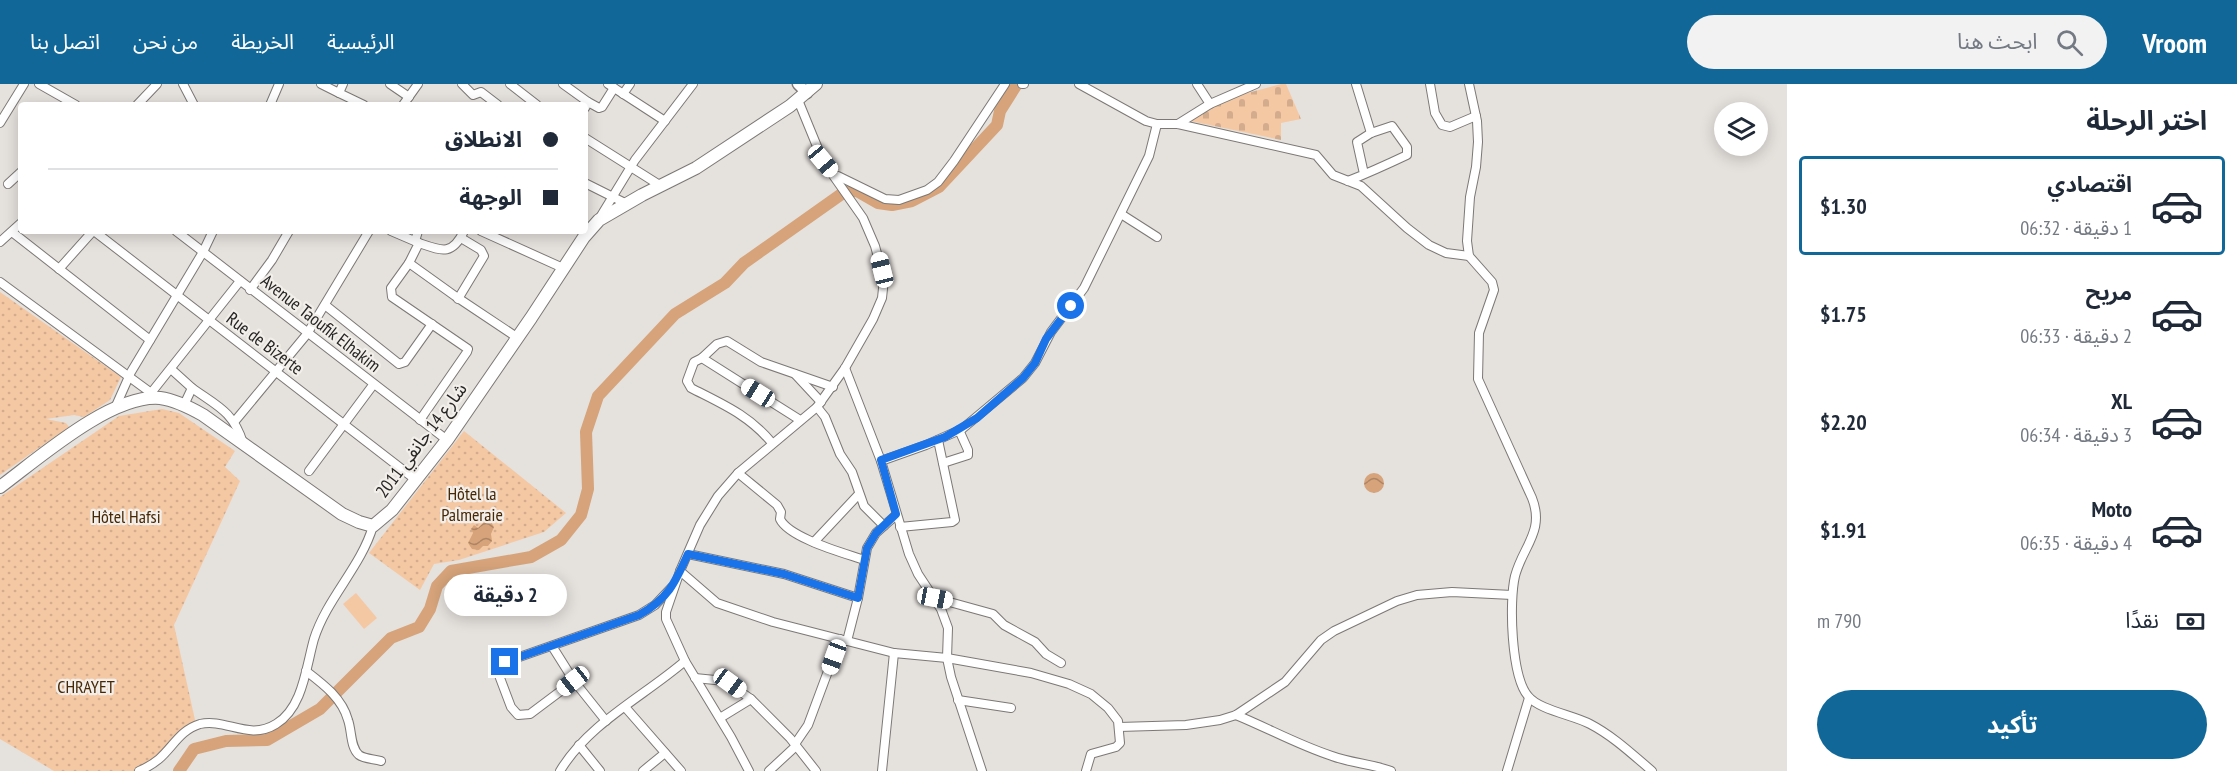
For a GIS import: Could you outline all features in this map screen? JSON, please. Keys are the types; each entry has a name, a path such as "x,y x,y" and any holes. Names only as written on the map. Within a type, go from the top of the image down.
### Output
{"main road":[{"name":"شارع 14 جانفي 2011","path":"588,232 599,220 696,168 806,90"},
{"name":"شارع 14 جانفي 2011","path":"373,526 387,516 447,440 587,234"},
{"path":"0,487 66,439 115,408 155,395 184,405 210,419 342,514 373,526"}],"street":[{"path":"0,123 24,84"},
{"path":"39,84 56,88 72,102"},
{"path":"140,102 157,84"},
{"path":"183,84 192,102"},
{"path":"271,102 279,84"},
{"path":"321,84 358,102"},
{"path":"339,93 343,84"},
{"path":"390,84 407,102 418,84"},
{"path":"462,84 473,95 481,92 494,102"},
{"path":"510,84 533,102"},
{"path":"564,84 584,102"},
{"path":"623,94 630,84"},
{"path":"599,220 631,167 693,84"},
{"path":"835,175 885,200 899,200 927,190 938,182 954,161 1005,84"},
{"path":"1079,84 1138,117 1157,124 1178,124 1311,153 1319,158 1333,175 1361,186 1429,245 1446,253 1469,256"},
{"path":"1197,84 1210,104"},
{"path":"1178,124 1210,104 1256,84"},
{"path":"1356,84 1371,133"},
{"path":"1430,84 1435,113 1442,125 1450,127 1476,116"},
{"path":"1469,84 1476,116 1478,142 1466,226 1469,256 1492,282 1494,290 1479,333 1479,384 1536,507 1535,528 1516,574 1512,595 1515,658 1521,684 1528,698 1534,702 1587,722 1599,729 1652,771"},
{"path":"588,105 599,108 611,86 665,121"},
{"path":"749,771 720,718 684,661 666,619 668,603 680,571 710,507 738,473 819,405 845,368 878,309 884,290 884,279 875,246 863,218 823,161 806,90"},
{"path":"881,460 959,430 977,418 1013,387 1035,363 1046,339 1084,288 1149,156 1157,124"},
{"path":"1348,181 1364,174 1408,153 1407,147 1392,126 1371,133 1357,141 1364,174"},
{"path":"588,140 661,186"},
{"path":"8,184 18,175"},
{"path":"588,184 627,204"},
{"path":"1121,214 1157,237"},
{"path":"0,242 18,226"},
{"path":"12,232 150,340"},
{"path":"59,269 90,234"},
{"name":"Rue de Bizerte","path":"97,234 416,480"},
{"name":"Avenue Taoufik Elhakim","path":"180,234 447,440"},
{"path":"115,408 130,376 212,234"},
{"path":"250,290 287,234"},
{"path":"235,422 308,334 367,234"},
{"path":"398,234 442,250 454,247 463,234 481,250 484,256 458,299"},
{"path":"418,234 409,263 392,285 390,294 396,301 468,349 420,420"},
{"path":"488,234 563,268"},
{"path":"409,263 458,299 518,338"},
{"path":"0,282 155,395 171,369 240,281"},
{"path":"325,305 399,364 405,362 432,324"},
{"path":"772,443 747,418 691,388 688,384 694,362 717,344 727,341 761,362 833,387"},
{"path":"702,358 800,420"},
{"path":"845,368 881,460 914,567 935,598 948,628 947,658 958,700 982,771"},
{"path":"171,369 192,388 215,403 235,422 243,443"},
{"path":"795,374 819,405 840,454 852,472 866,509 884,526"},
{"path":"309,471 373,385"},
{"path":"184,405 192,388"},
{"path":"943,463 966,457 969,454 959,430"},
{"path":"900,527 954,522 955,516 938,440"},
{"path":"738,473 777,505 782,524 814,542 864,560"},
{"path":"814,542 859,494"},
{"path":"769,771 796,745 808,725 844,640 858,598 864,560 871,539 896,514"},
{"path":"140,771 160,758 180,735 200,724 210,723 264,730 277,724 291,710 324,616 364,550 373,526"},
{"path":"688,554 784,574 858,598"},
{"path":"680,571 712,600 723,606 894,653 947,658 1031,672 1069,684 1091,694 1115,716 1119,727 1119,745 1091,754 1086,771"},
{"path":"573,681 530,714 518,715 511,707 497,670 505,662 639,615 655,605 676,582"},
{"path":"1119,727 1186,725 1236,715 1285,682 1321,640 1397,601 1417,595 1452,592 1512,595"},
{"path":"935,598 993,614 1004,625 1035,642 1046,654 1061,663"},
{"path":"552,646 573,681 606,721"},
{"path":"882,771 894,653"},
{"path":"560,771 579,745 606,721 684,661"},
{"path":"306,671 326,686 339,701 348,719 357,752 361,757 381,761"},
{"path":"695,678 726,681 751,699 796,745 816,771"},
{"path":"1507,771 1528,698"},
{"path":"720,718 751,699"},
{"path":"958,700 1011,708"},
{"path":"625,707 681,771"},
{"path":"1236,715 1272,729 1296,743 1334,757 1391,771"},
{"path":"579,745 600,771"},
{"path":"643,771 665,753"}],"green space":[{"path":"1286,84 1301,119 1281,123 1281,140 1190,121 1192,117 1236,96"},
{"path":"0,292 121,377 110,400 84,417 74,415 46,419 66,423 69,427 0,475"},
{"path":"162,409 179,413 235,451 225,467 240,481 174,625 197,729 190,731 144,771 54,771 0,739 0,497 119,416"},
{"name":"Hôtel la Palmeraie","path":"464,431 566,513 544,532 459,560 434,564 420,590 369,553"},
{"path":"356,593 377,618 364,629 343,604"}],"water":[{"path":"1370,473 1378,473 1384,479 1384,487 1378,493 1370,493 1364,487 1364,479"},
{"path":"485,521 491,522 494,527 491,534 492,541 488,546 483,546 479,550 472,549 468,543 473,533 471,529 474,525 478,528"}],"waterway":[{"path":"179,771 194,749 226,741 267,740 320,709 391,638 419,627 430,609 437,586 451,571 531,557 561,540 581,515 588,489 586,432 598,396 675,314 725,283 744,263 843,193 857,191 878,203 892,205 912,201 939,187 997,125 1000,111 1017,84"}],"route":[{"path":"505,662 639,615 650,609 676,582 688,554 784,574 858,598 864,558 871,539 896,514 881,460 945,437 962,429 977,418 1023,378 1035,363 1046,339 1071,306"}],"park label":[{"name":"Hôtel Hafsi","path":"126,516"},
{"name":"CHRAYET","path":"86,686"}]}
